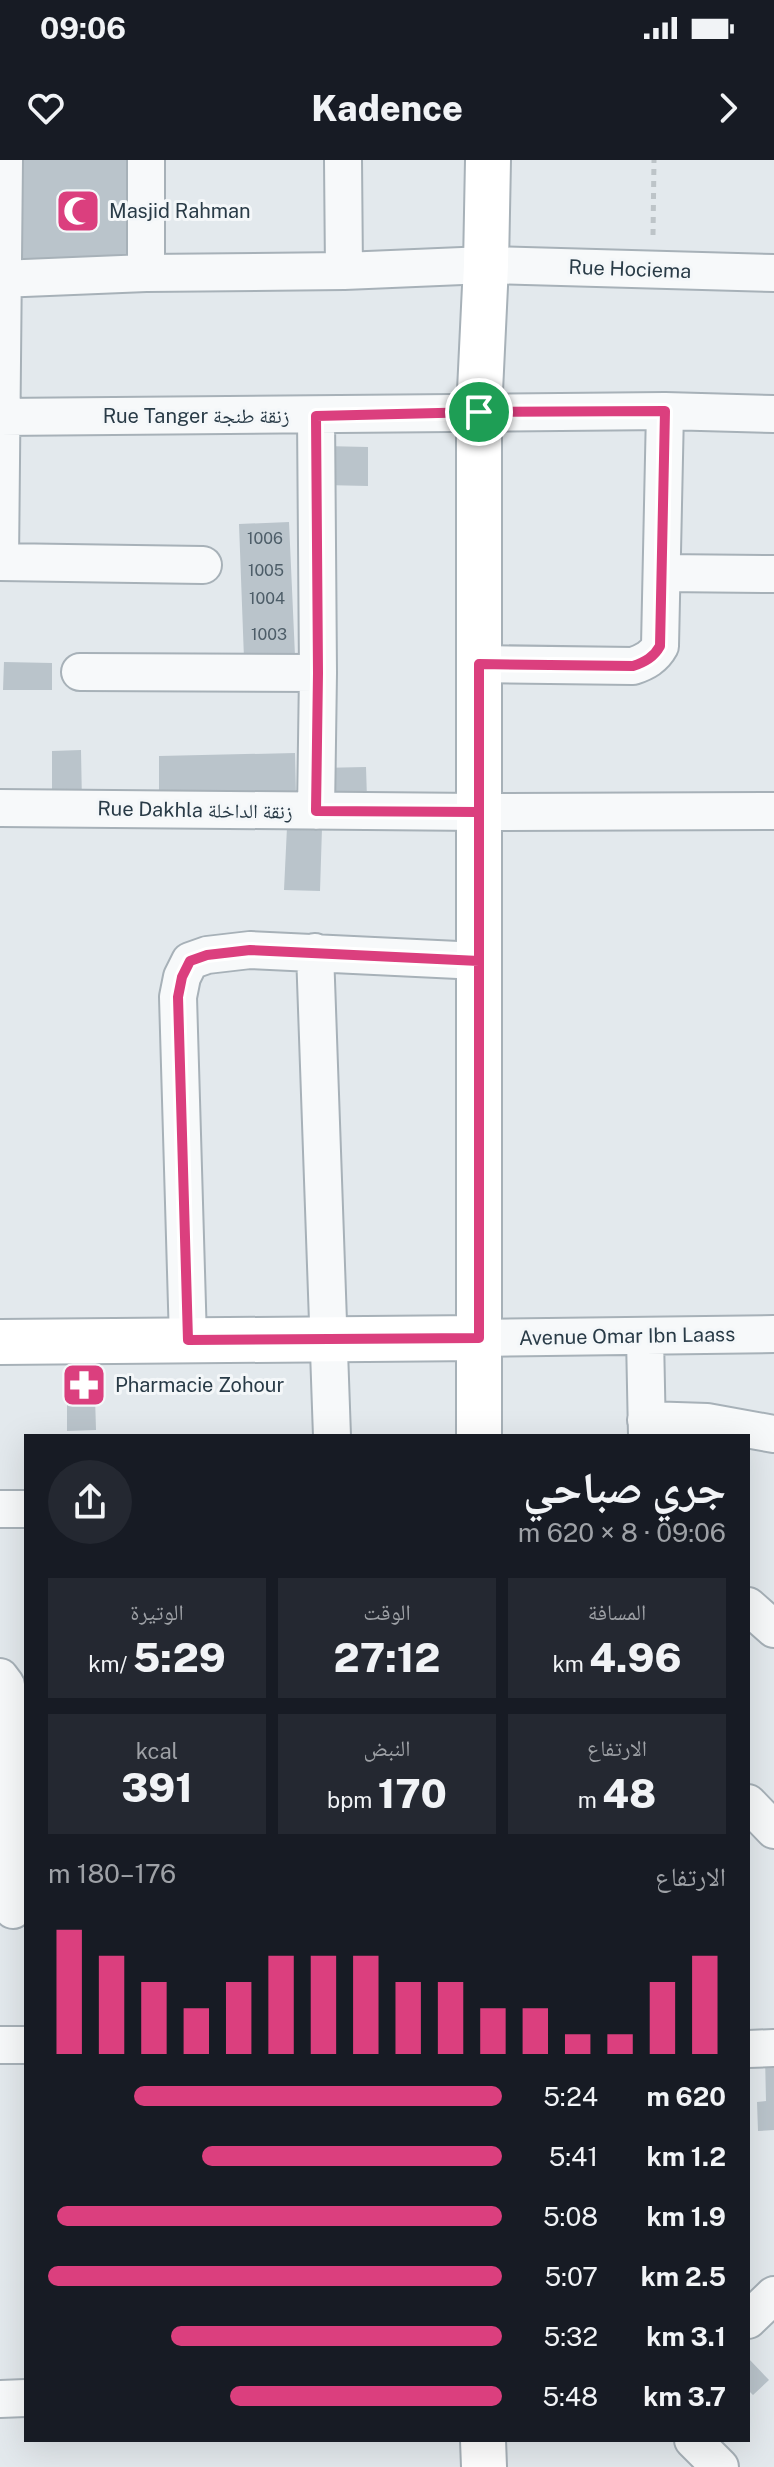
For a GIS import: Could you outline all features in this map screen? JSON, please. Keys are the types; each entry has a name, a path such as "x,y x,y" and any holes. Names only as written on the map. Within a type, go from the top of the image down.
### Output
{"street":[{"path":"4,160 0,562 203,565"},
{"path":"146,160 146,273"},
{"path":"343,160 344,271"},
{"path":"479,1434 479,412 488,160"},
{"name":"Rue Hociema","path":"2,279 486,265 774,273"},
{"path":"479,664 633,666 656,653 660,646 665,411"},
{"name":"Rue Tanger زنقة طنجة","path":"2,417 665,411 774,414"},
{"path":"316,416 316,811"},
{"path":"662,573 774,574"},
{"path":"80,672 318,673"},
{"name":"Rue Dakhla زنقة الداخلة","path":"0,808 774,811"},
{"path":"188,1340 178,997 182,977 190,961 207,955 250,950 479,961"},
{"path":"315,952 332,1434"},
{"name":"Avenue Omar Ibn Laass","path":"0,1342 774,1334"},
{"path":"645,1337 646,1428 707,1422 774,1434"},
{"path":"0,1509 24,1509"},
{"path":"750,1608 774,1629"},
{"path":"0,1677 6,1685 12,1757 13,1910"},
{"path":"750,1805 774,1830"},
{"path":"0,2045 24,2045"},
{"path":"750,2049 774,2048"},
{"path":"750,2318 774,2295"},
{"path":"0,2399 24,2398"},
{"path":"483,2442 484,2467"},
{"path":"695,2442 720,2467"}],"path":[{"path":"653,270 654,160"}],"building":[{"name":"Masjid Rahman","path":"21,160 140,160 140,262 8,274"},
{"path":"324,446 368,447 368,486 324,485"},
{"path":"289,522 295,656 244,659 239,524"},
{"path":"4,662 52,663 52,690 3,690"},
{"path":"81,750 82,803 52,803 52,751"},
{"path":"295,753 296,796 159,799 159,756"},
{"path":"366,767 367,799 320,800 319,768"},
{"path":"287,827 322,828 320,891 284,890"},
{"path":"95,1396 96,1430 67,1431 67,1397"},
{"path":"774,2055 774,2130 758,2131 757,2102 766,2101 765,2056"},
{"path":"750,2360 769,2380 753,2395 750,2392"}],"place":[{"name":"Masjid Rahman","path":"78,211"},
{"name":"Pharmacie Zohour","path":"84,1385"}],"route":[{"path":"479,412 316,416 316,811 479,812 479,961 250,950 207,955 190,961 182,977 178,997 188,1340 479,1338 479,961 479,887 479,812 479,664 633,666 656,653 660,646 665,411 479,412"}]}
